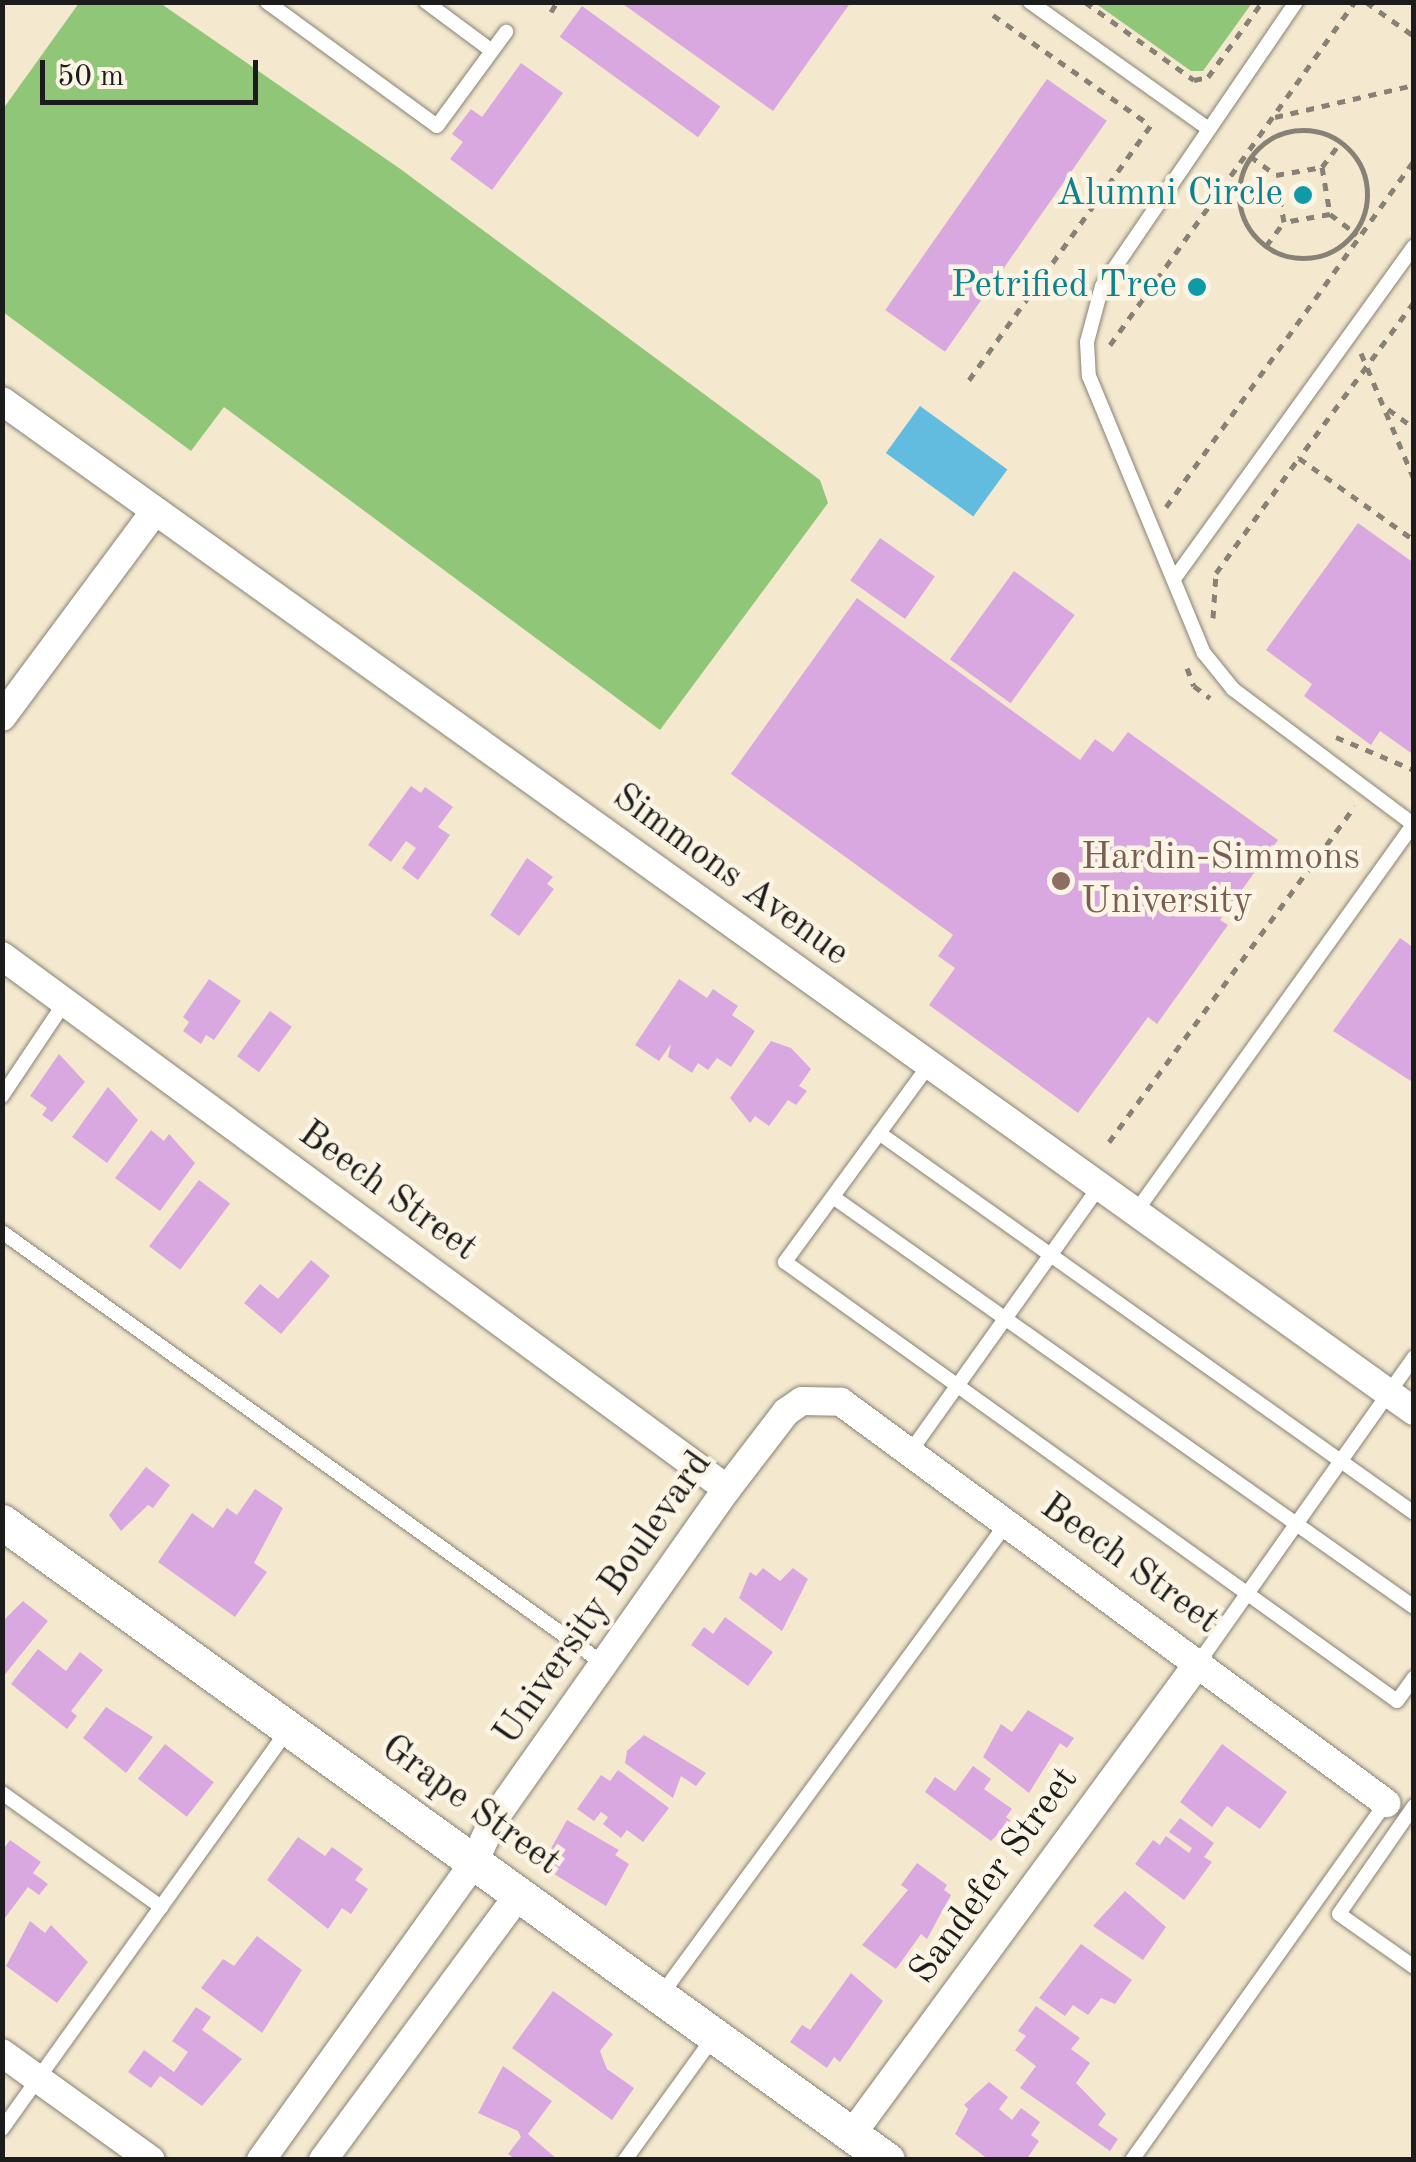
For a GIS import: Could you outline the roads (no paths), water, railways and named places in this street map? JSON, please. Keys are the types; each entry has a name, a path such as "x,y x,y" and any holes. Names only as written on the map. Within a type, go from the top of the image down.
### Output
{"street":[{"name":"Simmons Avenue","path":"2,401 1414,1412"},
{"path":"2,717 155,511"},
{"name":"Beech Street","path":"2,956 727,1489"},
{"name":"Beech Street","path":"821,1399 841,1402 1400,1804"},
{"name":"University Boulevard","path":"261,2160 474,1862 494,1818 727,1489 786,1412 821,1399"},
{"name":"Grape Street","path":"2,1522 887,2160"},
{"name":"Sandefer Street","path":"852,2134 1199,1662"},
{"path":"324,2160 519,1894"},
{"path":"2,2053 151,2160"}],"lane":[{"path":"267,2 438,126 506,32"},
{"path":"426,2 492,51"},
{"path":"1030,2 1209,129"},
{"path":"1136,1213 1414,825 1234,689 1204,653 1089,376 1087,342 1102,286 1296,2"},
{"path":"1174,579 1414,246"},
{"path":"2,1096 65,1002"},
{"path":"929,1065 786,1262 1397,1701 1414,1678"},
{"path":"879,1133 1414,1514"},
{"path":"910,1452 1099,1187"},
{"path":"833,1197 1414,1606"},
{"path":"2,1232 604,1664"},
{"path":"1199,1662 1414,1358"},
{"path":"660,1996 1007,1522"},
{"path":"2,2130 289,1728"},
{"path":"2,1793 161,1908"},
{"path":"1400,1804 1339,1914 1414,1967"},
{"path":"1132,2160 1400,1804"},
{"path":"625,2160 714,2035"}],"water":[{"path":"920,406 1007,469 973,516 886,453"}],"place":[{"name":"Alumni Circle","path":"1303,195"},
{"name":"Petrified Tree","path":"1197,287"},
{"name":"Hardin-Simmons University","path":"1061,881"}]}
